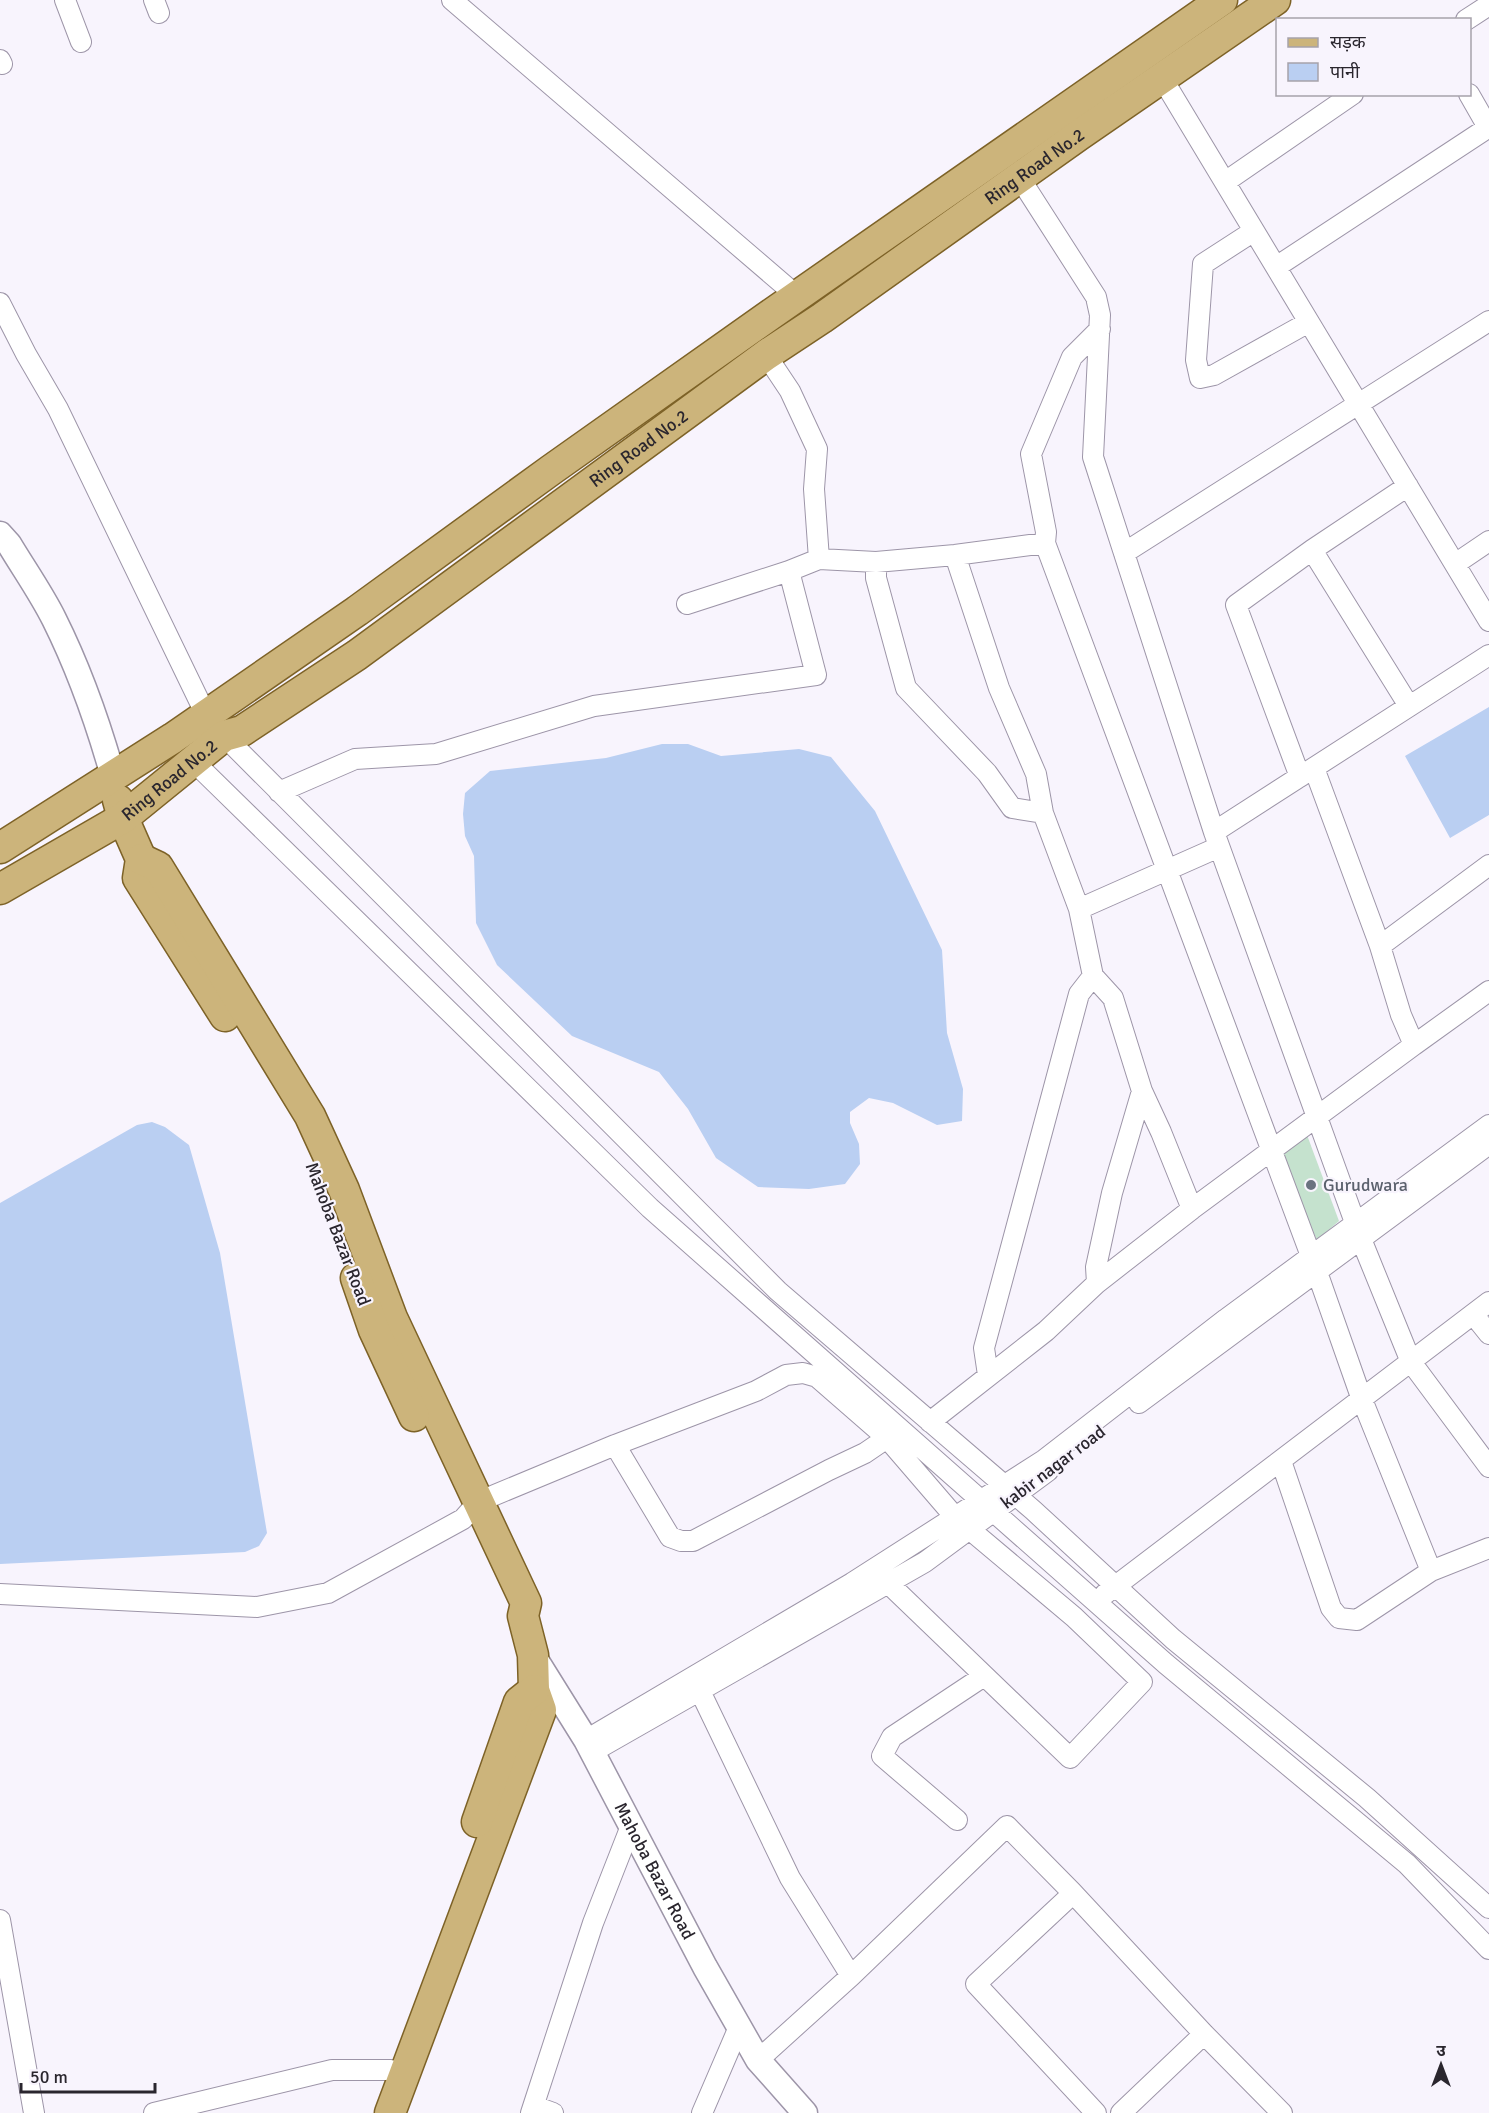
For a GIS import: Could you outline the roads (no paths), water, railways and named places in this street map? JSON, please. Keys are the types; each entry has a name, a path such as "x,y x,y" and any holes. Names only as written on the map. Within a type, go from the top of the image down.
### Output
{"main road":[{"name":"Ring Road No.2","path":"0,848 113,776 215,726 357,611 551,470 1222,0"},
{"name":"Ring Road No.2","path":"215,726 242,731 357,655 766,355 1275,0"},
{"name":"Ring Road No.2","path":"0,889 123,818 193,761 215,726"},
{"name":"Mahoba Bazar Road","path":"113,776 123,818 141,860 138,878 297,1131 322,1186 343,1215 374,1330 471,1511 510,1609 523,1616 533,1655"},
{"path":"390,2113 541,1710 534,1690 533,1655"},
{"path":"373,2113 391,2070 519,1702 534,1690"}],"street":[{"path":"65,0 81,42"},
{"path":"452,0 797,296"},
{"path":"1469,18 1489,5"},
{"path":"1162,78 1489,621"},
{"path":"1225,182 1350,96"},
{"path":"1276,267 1489,128 1470,96"},
{"path":"1019,177 1096,297 1100,329 1093,457 1217,840 1358,1232 1411,1362 1489,1467"},
{"path":"1254,231 1203,264 1196,360 1200,378 1214,375 1309,322"},
{"path":"0,303 58,409 215,726 778,1291 1009,1491 1173,1639 1367,1798 1489,1908"},
{"path":"1124,553 1489,321"},
{"path":"1100,329 1072,357 1031,454 1046,532 1045,543 1314,1264 1361,1397 1431,1571"},
{"path":"766,355 790,391 817,449 814,489 819,559"},
{"path":"1408,486 1312,550 1236,605 1380,946 1401,1015 1414,1045"},
{"path":"0,534 9,544 54,618 78,671 113,776"},
{"path":"1455,564 1489,541"},
{"path":"687,604 819,559 876,562 956,555 1045,543"},
{"path":"1312,550 1409,706"},
{"path":"956,555 999,688 1036,774 1043,813 1079,909 1093,976 1113,998 1142,1091 1192,1209"},
{"path":"876,562 876,578 906,688 987,773 1012,808 1043,813"},
{"path":"279,792 355,759 436,754 594,706 816,675 789,571"},
{"path":"1079,909 1167,871 1217,840 1307,772 1489,655"},
{"path":"193,761 650,1208 1166,1664 1407,1864 1489,1948"},
{"path":"1380,946 1489,865"},
{"path":"988,1375 984,1348 1079,994 1093,976"},
{"path":"930,1422 1046,1330 1097,1283 1192,1209 1489,992"},
{"path":"1097,1283 1096,1267 1112,1192 1142,1091"},
{"path":"1358,1232 1489,1125"},
{"name":"kabir nagar road","path":"589,1746 700,1691 925,1562 962,1522 1009,1491 1358,1232 1489,1144"},
{"path":"1074,1617 1489,1302"},
{"path":"1473,1314 1489,1334"},
{"path":"0,1594 257,1607 328,1593 471,1511 615,1444 756,1390 786,1375 803,1373 817,1377 887,1438 962,1522 1074,1617 1142,1682 1070,1758 888,1583"},
{"path":"615,1444 670,1537 681,1541 693,1541 865,1453 887,1438"},
{"path":"1281,1461 1331,1608 1339,1618 1357,1620 1431,1571 1489,1548"},
{"path":"589,1746 852,1583 962,1522"},
{"name":"Mahoba Bazar Road","path":"533,1655 589,1746 705,1967 758,2060 805,2113"},
{"path":"957,1820 882,1756 892,1737 984,1676"},
{"path":"700,1691 790,1878 851,1976"},
{"path":"553,2113 533,2110 593,1923 631,1826"},
{"path":"758,2060 851,1976 1007,1826 1282,2113"},
{"path":"1066,1900 976,1984 1096,2113"},
{"path":"0,1920 34,2113"},
{"path":"702,2113 739,2027"},
{"path":"1121,2113 1204,2034"},
{"path":"154,2113 333,2070 391,2070"}],"water":[{"path":"1489,707 1489,815 1450,838 1405,756"},
{"path":"662,744 688,744 721,756 799,749 831,757 875,811 942,950 947,1033 963,1089 962,1121 937,1125 893,1103 869,1098 850,1112 850,1123 859,1144 860,1164 845,1184 809,1189 758,1187 716,1158 688,1109 659,1072 572,1036 497,965 476,923 474,856 465,836 463,814 465,793 490,771 606,758"},
{"path":"152,1122 165,1127 189,1145 220,1253 267,1533 259,1546 245,1552 0,1564 0,1203 137,1125"}],"place":[{"name":"Gurudwara","path":"1311,1185"}]}
